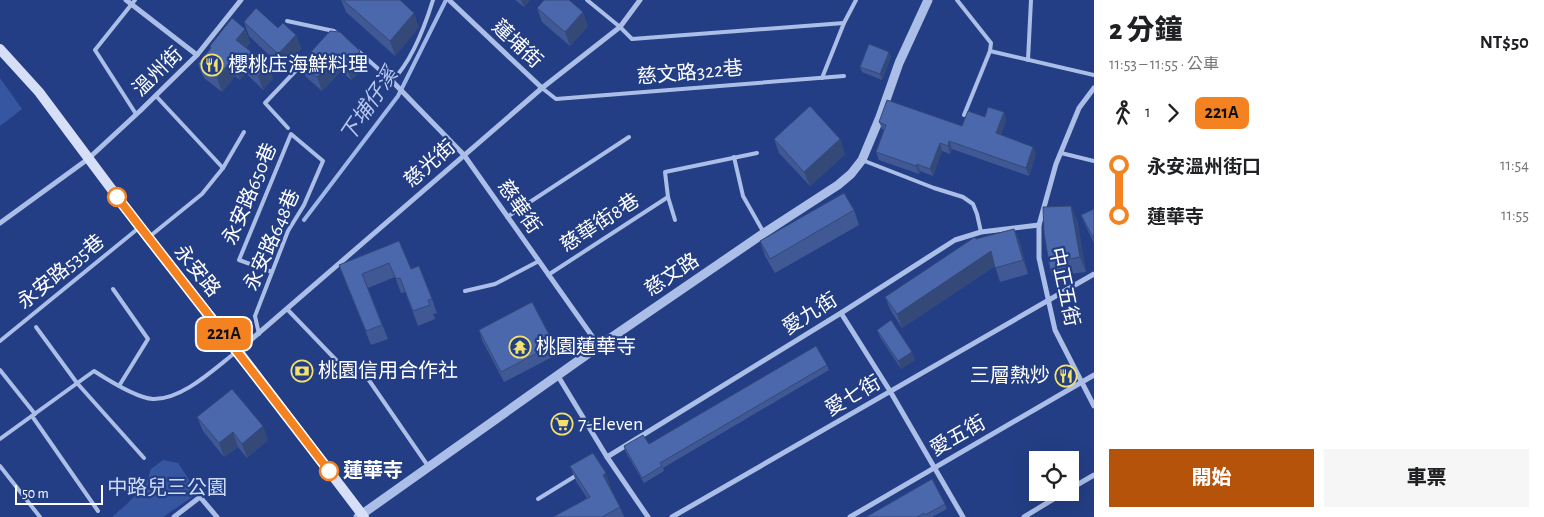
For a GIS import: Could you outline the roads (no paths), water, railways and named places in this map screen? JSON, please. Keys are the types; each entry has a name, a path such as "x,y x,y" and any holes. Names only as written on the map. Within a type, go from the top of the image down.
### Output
{"main road":[{"name":"永安路","path":"0,49 39,92 148,238 238,351 361,516"}],"street":[{"path":"126,0 134,2 197,55"},
{"name":"溫州街","path":"0,223 88,159 197,55 241,0"},
{"name":"慈光街","path":"238,351 542,88 620,27 640,0"},
{"name":"慈文路","path":"361,516 599,346 764,233 838,185 851,174 862,160 899,64 928,0"},
{"name":"蓮埔街","path":"450,1 542,88"},
{"name":"慈華街","path":"392,81 464,155 599,346"},
{"name":"中正五街","path":"1094,88 1079,108 1061,153 1039,225 1039,258 1055,330 1094,406"},
{"name":"愛九街","path":"607,457 841,313 955,240 981,232 1039,225"},
{"name":"愛七街","path":"672,517 1094,274"},
{"path":"841,313 890,392 963,517"},
{"name":"愛五街","path":"850,517 1094,375"},
{"path":"558,376 607,457 648,517"},
{"path":"1079,484 1094,475"},
{"path":"174,517 200,497 217,517"},
{"path":"1024,517 1050,501"}],"lane":[{"path":"357,50 392,81 400,73 425,25 433,0"},
{"path":"587,0 632,39 844,24"},
{"path":"822,78 856,0"},
{"path":"957,0 991,44 990,51 982,66 964,115"},
{"path":"1028,60 1031,0"},
{"path":"134,2 95,50 136,114"},
{"path":"287,21 334,31 342,37"},
{"path":"328,37 334,31"},
{"path":"990,51 1094,75"},
{"path":"288,128 265,103 309,57"},
{"name":"慈文路322巷","path":"542,88 556,99 844,76"},
{"path":"156,96 223,168"},
{"path":"148,238 202,194 223,168 244,132"},
{"name":"永安路648巷","path":"259,334 255,316 288,231 304,205 323,161 291,134"},
{"name":"永安路650巷","path":"272,272 239,260 291,134"},
{"path":"508,217 629,137"},
{"path":"675,220 668,197 665,172 757,153"},
{"path":"1061,153 1094,161"},
{"path":"734,157 743,196 764,233"},
{"path":"862,160 934,188 963,197 973,204 981,232"},
{"name":"慈華街8巷","path":"548,275 668,197"},
{"name":"永安路535巷","path":"0,340 140,227"},
{"path":"465,291 495,284 539,261"},
{"path":"113,289 148,339 119,386"},
{"path":"287,309 337,361"},
{"path":"36,327 77,383 144,458"},
{"path":"0,440 94,371 119,386 152,399 172,397 186,390 238,351"},
{"path":"0,370 98,511"},
{"path":"364,373 429,466"},
{"path":"600,461 607,457"},
{"path":"0,466 40,517"},
{"path":"538,499 584,471"}],"waterway":[{"name":"下埔仔溪","path":"304,220 398,96 446,0"}],"place":[{"name":"櫻桃庒海鮮料理","path":"212,65"},
{"name":"桃園蓮華寺","path":"520,347"},
{"name":"桃園信用合作社","path":"302,371"},
{"name":"三層熱炒","path":"1066,376"},
{"name":"7-Eleven","path":"562,424"},
{"name":"蓮華寺","path":"329,471"}],"park label":[{"name":"中路兒三公園","path":"167,488"}]}
